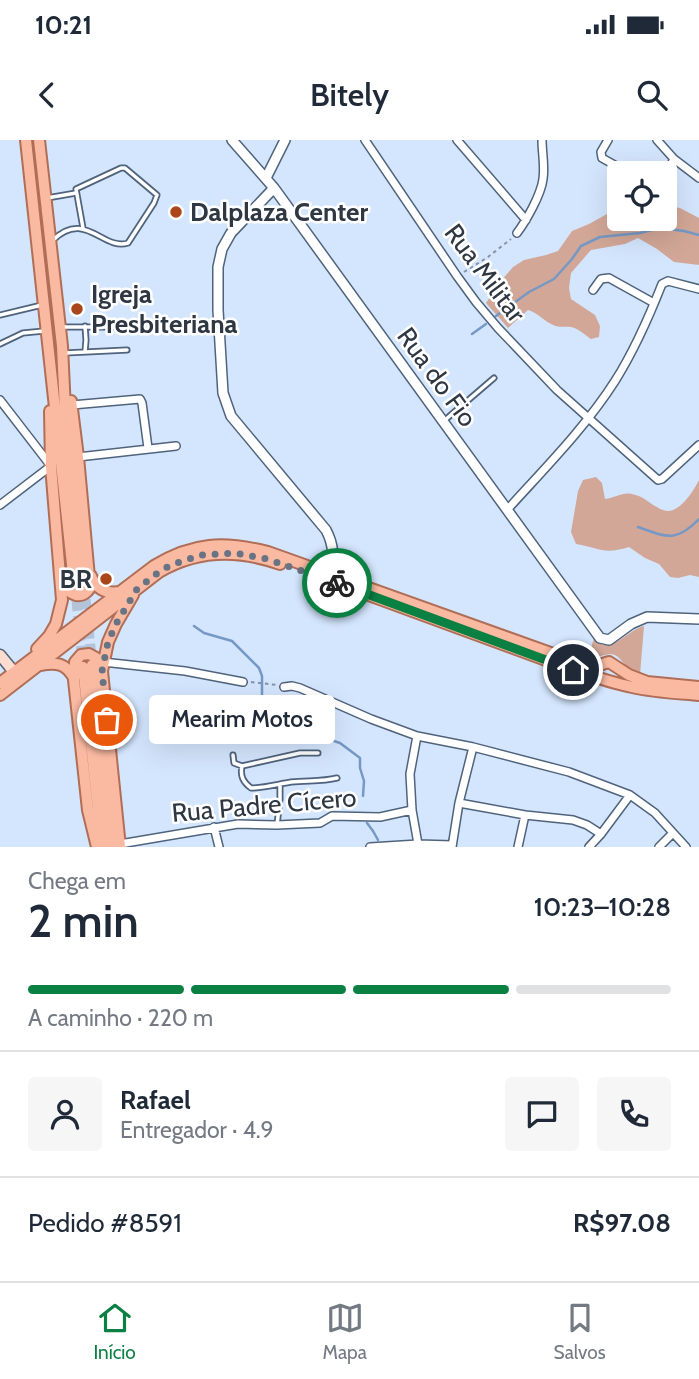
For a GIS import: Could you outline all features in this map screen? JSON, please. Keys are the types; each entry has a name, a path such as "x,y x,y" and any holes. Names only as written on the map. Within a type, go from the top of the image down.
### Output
{"main road":[{"path":"26,140 51,366 83,580 89,590 76,596 66,589 61,570"},
{"path":"39,140 78,457 83,580"},
{"path":"63,350 65,410 83,580"},
{"path":"14,672 42,644 56,624 62,600 51,466 51,366"},
{"path":"0,683 167,558 181,552 226,544 255,548 587,666 609,663 647,682 699,687"},
{"path":"0,695 159,572 186,559 218,553 267,559 606,680 645,690 699,695"},
{"path":"83,580 110,593 120,592"},
{"path":"118,846 108,818 95,666 137,589"},
{"path":"0,654 14,672"},
{"path":"97,847 88,810 74,680 74,663 83,654 91,654 97,658 99,818 104,847"},
{"path":"606,680 617,675 618,669 609,663"},
{"path":"39,665 61,664 69,670 74,680"}],"street":[{"name":"Rua do Fio","path":"232,140 274,188 600,638 611,639 638,620 647,617 699,619"},
{"path":"266,178 285,140"},
{"name":"Rua Militar","path":"365,140 476,302 557,390 658,480 699,445"},
{"path":"457,140 526,220"},
{"path":"516,233 526,220 544,178 542,140"},
{"path":"607,161 602,158 601,152 608,140"},
{"path":"657,140 674,159 699,178"},
{"path":"274,188 238,225 222,249 218,267 218,310 223,393 236,423 326,530 334,554 331,574"},
{"path":"593,290 601,279 610,278 654,303"},
{"path":"507,510 588,418 615,381 662,284 668,281 699,289"},
{"path":"72,405 140,399 148,448"},
{"path":"0,400 51,466 0,505"},
{"path":"78,457 176,446"},
{"path":"95,666 185,671 247,682"},
{"path":"279,686 300,688 370,719 417,736 473,747 569,772 631,795 654,813 686,847"},
{"path":"417,736 410,774 412,810 418,844"},
{"path":"369,847 418,844 452,846 473,747"},
{"path":"589,847 631,795"},
{"path":"459,803 525,815 573,820 601,834"},
{"name":"Rua Padre Cícero","path":"118,846 238,824 320,823 332,817 380,817 412,810"},
{"path":"518,847 525,815"},
{"path":"214,827 219,847"},
{"path":"659,847 673,833"}],"lane":[{"path":"50,242 61,232 83,228 121,245 128,243 157,195 121,168 78,187 76,193 83,228"},
{"path":"46,198 76,193"},
{"path":"0,315 45,304"},
{"path":"85,326 85,352"},
{"path":"60,327 128,327"},
{"path":"0,344 23,333 47,330"},
{"path":"63,350 127,350"},
{"path":"443,421 494,378"},
{"path":"233,755 234,763 242,766 300,753 318,752"},
{"path":"242,766 243,779 251,789 337,778"},
{"path":"277,825 279,784"}],"path":[{"path":"457,276 488,257 516,233"},
{"path":"247,682 279,686"}],"shaded area":[{"path":"677,207 680,208 699,218 699,265 674,262 638,238 625,244 591,250 571,273 569,288 571,299 595,315 600,326 599,337 591,339 574,328 553,325 528,310 508,328 486,303 500,282 513,267 524,260 558,251 572,231 607,214 607,231 677,231"},
{"path":"596,477 602,483 605,499 632,494 668,511 682,504 699,480 699,577 670,577 659,564 629,547 607,551 576,544 571,532 578,491 583,480"},
{"path":"644,626 640,675 613,654 587,661 594,638 602,645 608,645"}],"waterway":[{"path":"496,316 529,292 554,279 581,246 600,237 659,228 699,235"},
{"path":"472,334 486,324"},
{"path":"638,527 670,536 684,532 699,519"},
{"path":"194,626 204,633 232,641 259,668 262,676 262,699 281,725 293,732 307,732 340,743 360,758 364,781 363,796"},
{"path":"367,823 378,840"}],"tunnel":[{"path":"84,584 92,662"},
{"path":"75,586 83,664"}],"way so far":[{"path":"107,720 102,671 108,642 137,589 159,572 201,555 234,553 267,559 337,583"}],"place":[{"name":"Dalplaza Center","path":"176,212"},
{"name":"Igreja Presbiteriana","path":"77,309"},
{"name":"BR","path":"106,579"},
{"name":"Mearim Motos","path":"107,720"}],"route":[{"path":"337,583 573,670"}]}
